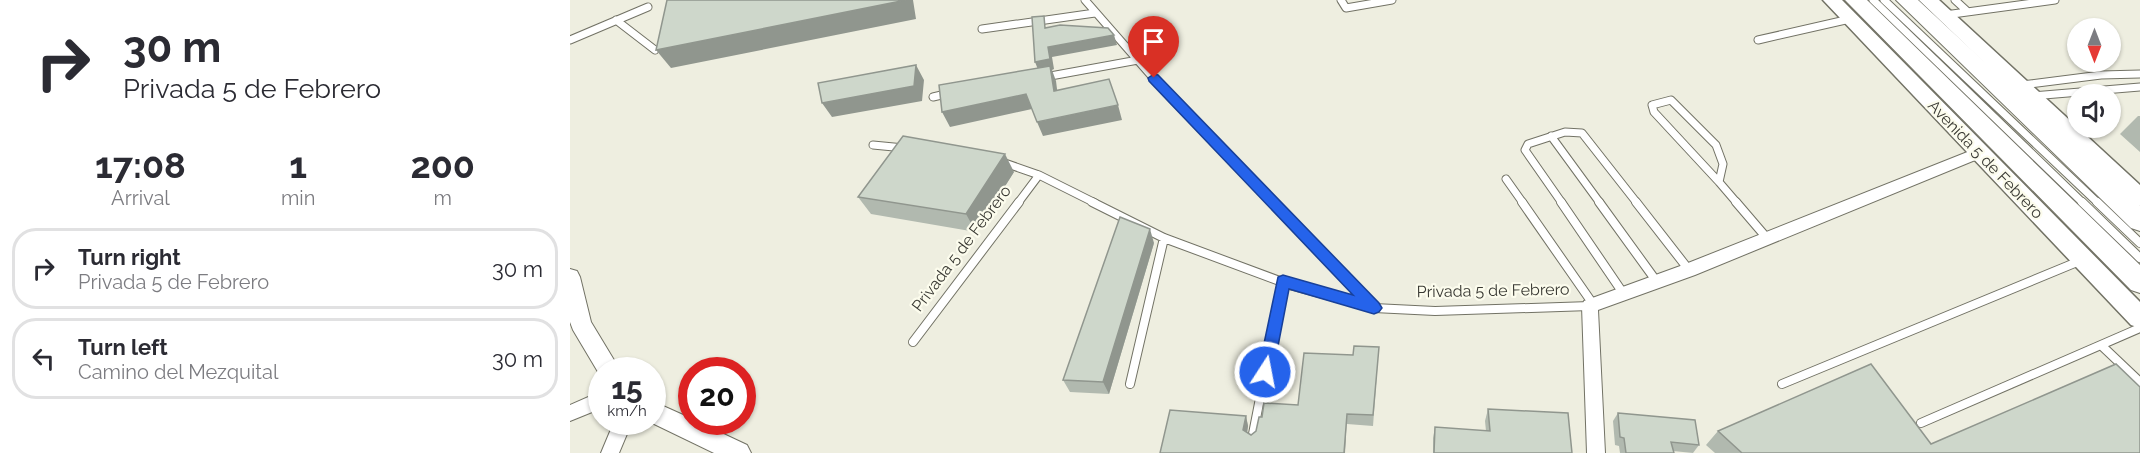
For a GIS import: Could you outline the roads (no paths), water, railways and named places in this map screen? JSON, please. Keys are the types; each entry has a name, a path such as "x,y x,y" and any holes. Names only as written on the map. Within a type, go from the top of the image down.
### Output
{"highway":[{"path":"1906,0 2140,220"},
{"name":"Avenida 5 de Febrero","path":"1853,10 2140,282"}],"main road":[{"name":"Avenida 5 de Febrero","path":"1832,0 1853,10 1980,152 2140,318"},
{"path":"1928,0 1949,7 2025,91 2140,198"}],"street":[{"name":"Privada 5 de Febrero","path":"1591,305 1689,270 1980,152"},
{"path":"570,277 581,324 601,357"},
{"path":"1591,305 1596,453"},
{"path":"570,412 588,405"},
{"path":"666,418 740,453"},
{"path":"610,453 618,435"}],"lane":[{"path":"1085,0 1138,60 1374,308"},
{"path":"1341,0 1346,8 1392,0"},
{"path":"1873,0 2140,258"},
{"path":"1884,0 2140,243"},
{"path":"1949,7 1967,11 2055,0"},
{"path":"570,40 648,7"},
{"path":"1949,7 1967,11"},
{"path":"1758,40 1853,10"},
{"path":"982,29 1038,21 1065,20 1095,13"},
{"path":"616,20 655,50"},
{"path":"1035,78 1138,60"},
{"path":"2123,74 2140,87"},
{"path":"2025,91 2123,74 2140,74"},
{"path":"2025,91 2140,87"},
{"path":"933,97 955,93"},
{"path":"1719,182 1723,164 1716,145 1671,100 1652,105 1654,112 1766,237"},
{"path":"1623,293 1525,150 1528,144 1564,132 1582,133 1689,270"},
{"path":"1551,136 1657,282"},
{"path":"873,145 918,150"},
{"name":"Privada 5 de Febrero","path":"994,160 1039,175 1164,238 1283,281 1374,308 1546,309 1591,305"},
{"name":"Privada 5 de Febrero","path":"913,342 1039,175"},
{"path":"1506,178 1591,305"},
{"path":"1130,384 1164,238"},
{"path":"1782,384 2084,260"},
{"path":"1252,440 1283,281"},
{"path":"1921,423 2140,328"},
{"path":"2102,346 2140,382"}]}
